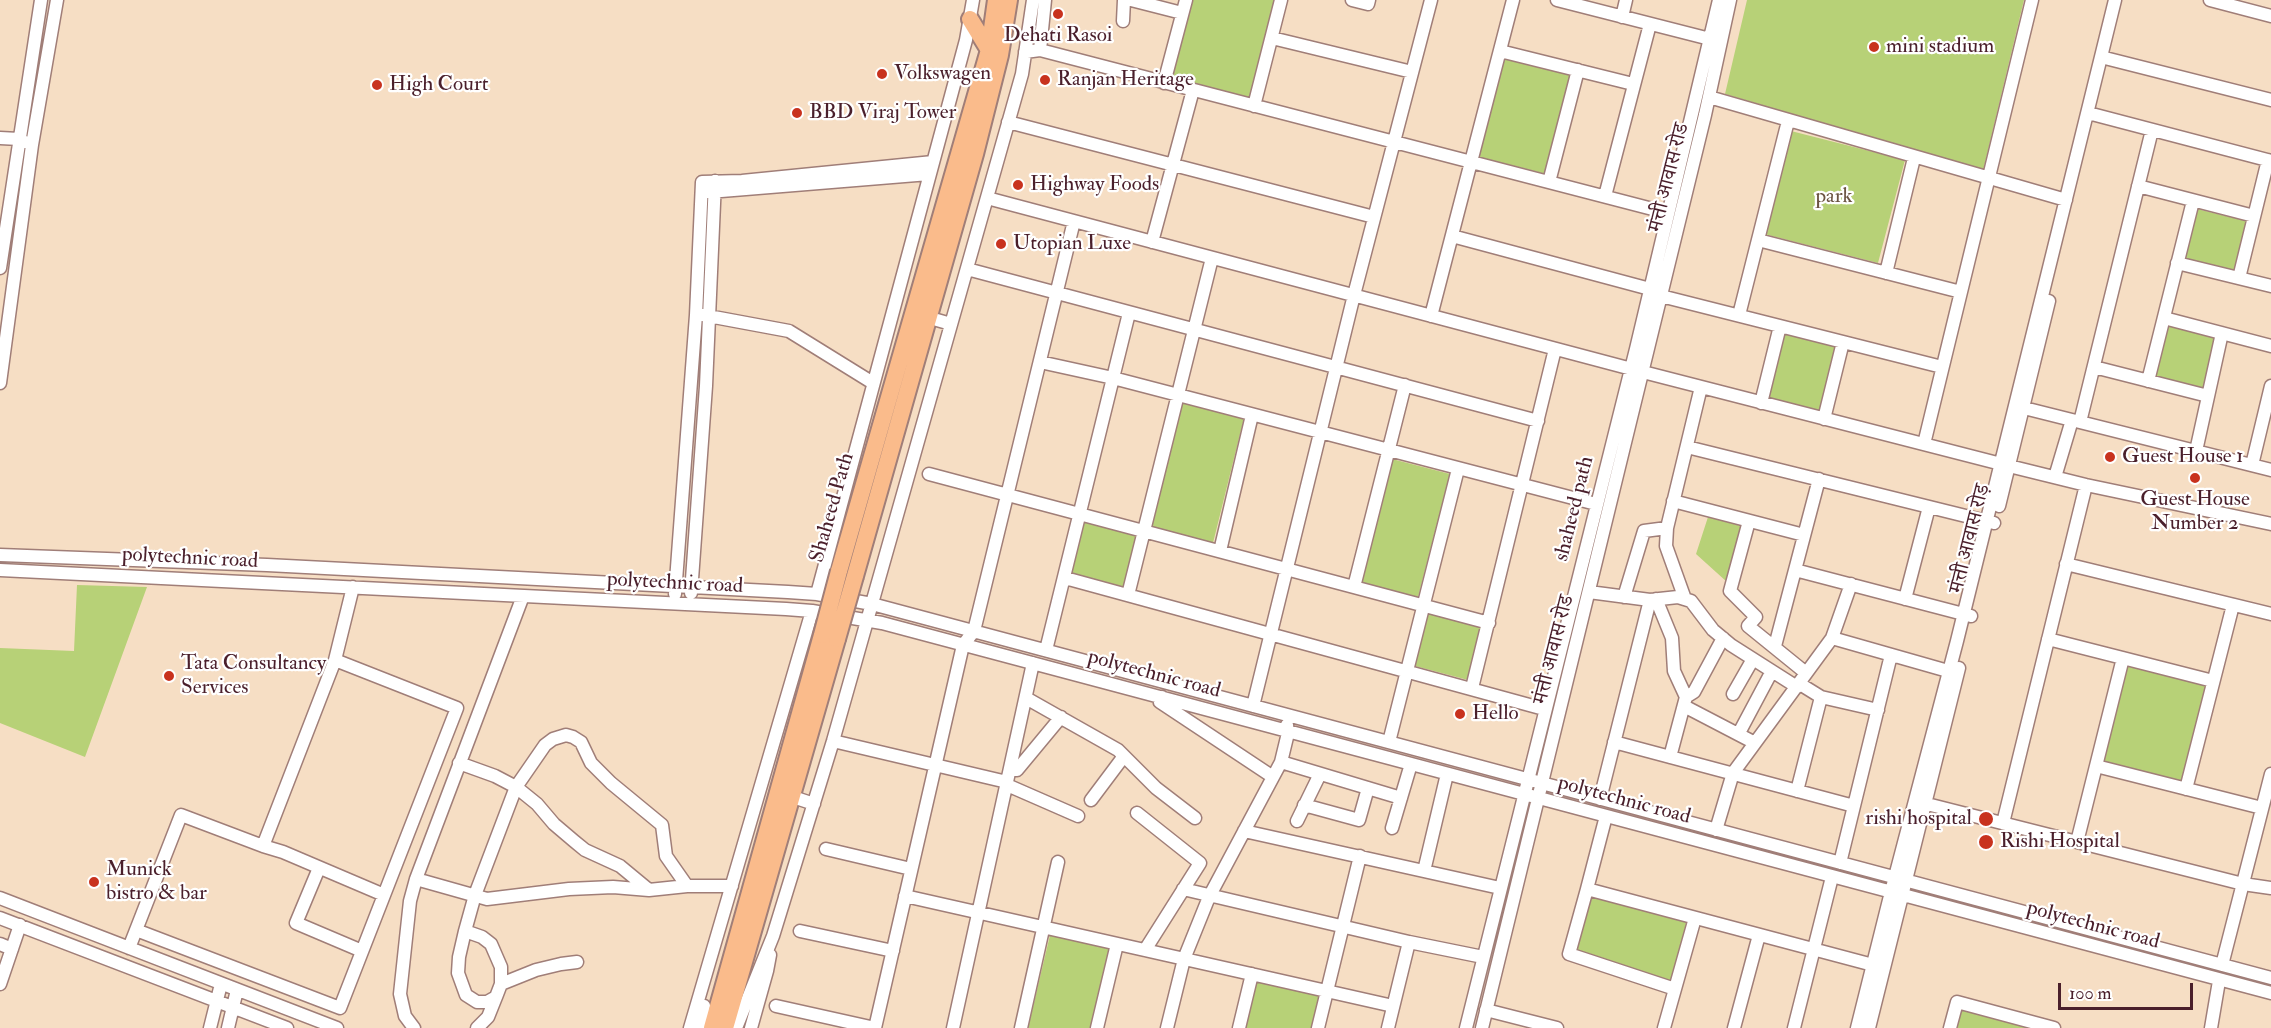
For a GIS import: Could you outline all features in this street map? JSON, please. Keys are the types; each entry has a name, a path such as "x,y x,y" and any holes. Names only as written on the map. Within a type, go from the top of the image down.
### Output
{"highway":[{"name":"Shaheed Path","path":"712,1028 847,574 989,50 996,0"},
{"name":"Shaheed Path","path":"847,574 975,154 1000,55 1009,0"},
{"path":"970,19 989,50"},
{"name":"Shaheed Path","path":"725,1028 829,637"}],"street":[{"path":"0,268 41,0"},
{"path":"0,383 32,145 57,0"},
{"path":"817,594 873,383 899,309 929,174 966,40 973,0"},
{"path":"735,1028 773,936 833,741 1022,74 1033,0"},
{"path":"1040,50 1045,0"},
{"path":"1123,21 1124,0"},
{"path":"1131,0 1182,14"},
{"path":"1164,82 1186,0"},
{"path":"1254,106 1281,0"},
{"path":"1352,0 1368,4 1369,0"},
{"path":"1253,706 1374,216 1431,0"},
{"path":"1431,316 1513,0"},
{"path":"1557,0 1710,39"},
{"path":"1622,17 1626,0"},
{"name":"shaheed path","path":"1466,1028 1596,504 1637,371 1650,289 1719,0"},
{"name":"मंत्ती आवास रोड","path":"1482,1028 1589,592 1637,371 1661,296 1730,0"},
{"path":"1923,444 2032,0"},
{"path":"2105,58 2115,0"},
{"path":"2105,58 2124,0"},
{"path":"2210,0 2271,16"},
{"path":"1031,13 1042,31"},
{"path":"1605,196 1650,24"},
{"path":"1272,38 1412,72"},
{"path":"1025,52 1040,50 1668,213"},
{"path":"1500,51 1633,84"},
{"path":"2105,58 2271,100"},
{"name":"मंत्ती आवास रोड़","path":"1900,879 1968,615 2105,58"},
{"path":"1549,182 1578,70"},
{"path":"1152,242 1193,90"},
{"path":"1709,97 2066,200"},
{"path":"2239,278 2270,160 2091,114 2066,200 2019,407 2271,470"},
{"path":"1739,315 1788,121"},
{"path":"1008,122 1374,216"},
{"path":"2055,477 2094,367 2152,130"},
{"path":"0,138 19,139 32,145"},
{"path":"1886,273 1914,158"},
{"path":"710,189 742,181 933,162"},
{"path":"710,189 929,174"},
{"path":"2138,186 2254,216"},
{"path":"675,604 696,315 710,189"},
{"path":"691,605 709,316 710,189"},
{"path":"987,198 1637,371 2005,465 2086,485 2271,524"},
{"path":"2148,381 2193,201"},
{"path":"776,1006 875,1028 963,645 974,631 1074,221"},
{"path":"1452,236 1650,289"},
{"path":"1758,240 1961,292"},
{"path":"1128,595 1212,258"},
{"path":"2177,263 2271,286"},
{"path":"967,269 1129,314 1538,421"},
{"path":"1661,296 1942,367"},
{"path":"1046,650 1129,314"},
{"path":"696,315 789,331 873,383"},
{"path":"2163,318 2271,346"},
{"path":"937,320 951,324"},
{"path":"1761,403 1780,326"},
{"path":"2196,451 2222,333"},
{"path":"1824,419 1843,342"},
{"path":"1472,688 1555,349"},
{"path":"1040,362 1113,378 1320,434 1596,504"},
{"path":"2094,367 2208,396"},
{"path":"1354,587 1405,385"},
{"path":"2252,465 2268,411 2271,386"},
{"path":"1685,599 1666,546 1667,528 1701,387"},
{"path":"1220,551 1252,416"},
{"path":"1687,447 1990,522"},
{"path":"1389,742 1458,469"},
{"path":"929,474 1489,623"},
{"path":"1775,646 1819,479"},
{"path":"2003,823 2086,485"},
{"path":"1673,501 1804,535"},
{"path":"1905,599 1929,507"},
{"path":"1749,521 1730,591 1756,616 1748,626 1806,673"},
{"path":"1624,597 1644,531 1667,528"},
{"path":"0,555 817,594 872,604 2271,978"},
{"path":"2067,564 2271,614"},
{"name":"polytechnic road","path":"0,570 813,611 868,620 2271,993"},
{"path":"1795,570 1968,615"},
{"path":"1065,578 1544,709"},
{"path":"552,580 552,597"},
{"path":"1716,830 1732,773 1832,638 1851,584"},
{"path":"263,846 335,660 353,587"},
{"path":"1589,592 1653,600 1678,597 1691,601 1713,630 1772,671 1821,697 1878,710"},
{"path":"414,1028 405,1016 400,994 410,901 416,879 523,596"},
{"path":"1653,600 1672,638 1674,671 1685,701 1755,743"},
{"path":"1600,799 1653,600"},
{"path":"2186,789 2233,605"},
{"path":"690,1028 732,886 765,789 813,611"},
{"path":"1670,757 1685,701 1694,692 1723,638"},
{"path":"1832,638 1953,672"},
{"path":"2048,639 2213,681"},
{"path":"1840,863 1891,655"},
{"path":"2077,842 2123,658"},
{"path":"1733,694 1753,659"},
{"path":"0,898 335,1027 340,1008 457,708 335,660"},
{"path":"953,1028 1033,663"},
{"path":"1739,734 1772,671"},
{"path":"1162,697 1160,702 1273,777"},
{"path":"1797,791 1821,697"},
{"path":"1026,698 1118,750 1156,788 1195,818"},
{"path":"1167,1028 1184,959 1209,897 1281,762 1288,733 1286,714"},
{"path":"1010,769 1017,770 1060,717"},
{"path":"496,997 486,1002 477,1002 466,995 459,982 459,957 475,895 516,787 545,744 553,739 566,735 580,742 591,763 610,783 662,825 666,856 687,886"},
{"path":"833,741 1007,783 1078,816"},
{"path":"1614,742 1854,806"},
{"path":"1091,800 1124,756"},
{"path":"1281,762 1401,798"},
{"path":"459,763 495,776 516,787 585,850 620,866 649,890"},
{"path":"1392,828 1411,764"},
{"path":"2096,766 2262,808"},
{"path":"1297,821 1320,774"},
{"path":"1424,871 1447,774"},
{"path":"2222,965 2271,774"},
{"path":"1304,805 1359,820 1368,788"},
{"path":"798,799 814,804"},
{"path":"1920,802 2243,884 2271,888"},
{"path":"1137,813 1200,863 1145,950"},
{"path":"129,948 181,815 283,852 384,895"},
{"path":"1606,816 1569,954 1675,989"},
{"path":"1244,831 1500,888"},
{"path":"826,849 911,869"},
{"path":"1318,1028 1360,856"},
{"path":"1021,1028 1058,862"},
{"path":"319,868 296,923 362,951"},
{"path":"1794,1028 1832,877"},
{"path":"416,879 487,899 569,889 614,887 649,890 687,886 732,886"},
{"path":"1857,1028 1873,965 1900,879"},
{"path":"1183,889 1209,897 1483,957"},
{"path":"1587,889 1873,965"},
{"path":"1869,1028 1896,894"},
{"path":"905,896 1393,1006"},
{"path":"0,918 286,1028"},
{"path":"1664,1028 1695,918"},
{"path":"0,984 6,946 20,925"},
{"path":"136,930 340,1008"},
{"path":"465,931 482,937 490,944 501,967 501,984 496,997 488,1017 477,1028"},
{"path":"800,931 893,951"},
{"path":"1734,1028 1759,935"},
{"path":"751,1028 768,971 773,936"},
{"path":"1388,1028 1409,942"},
{"path":"1097,1028 1117,944"},
{"path":"700,1028 710,961"},
{"path":"501,984 536,970 577,962"},
{"path":"1239,1028 1252,974"},
{"path":"2211,1028 2219,981"},
{"path":"210,1028 221,984"},
{"path":"228,1028 237,990"},
{"path":"1950,1028 1957,1002 2054,1028"},
{"path":"1486,1010 1549,1027"}],"green space":[{"path":"1192,0 1275,0 1250,100 1172,80"},
{"name":"mini stadium","path":"1747,0 2024,0 1983,171 1725,94"},
{"path":"1505,57 1571,74 1546,174 1479,157"},
{"name":"park","path":"1791,131 1905,160 1878,263 1764,234"},
{"path":"2197,209 2246,221 2234,272 2185,260"},
{"path":"2168,326 2215,337 2203,389 2155,377"},
{"path":"1785,333 1837,346 1820,411 1768,398"},
{"path":"1182,403 1244,418 1213,543 1151,528"},
{"path":"1392,459 1450,474 1418,597 1360,582"},
{"path":"1708,517 1741,526 1727,582 1696,554"},
{"path":"1083,522 1136,535 1123,588 1069,575"},
{"path":"77,585 147,587 85,757 0,723 0,648 74,651"},
{"path":"1428,613 1482,626 1468,680 1415,666"},
{"path":"2126,666 2206,686 2181,783 2101,763"},
{"path":"1591,896 1687,920 1671,981 1577,951"},
{"path":"1050,935 1109,949 1091,1028 1028,1028"},
{"path":"1256,982 1319,996 1312,1028 1245,1028"},
{"path":"1960,1010 2033,1028 1956,1028"}],"place":[{"name":"Dehati Rasoi","path":"1058,14"},
{"name":"mini stadium","path":"1874,47"},
{"name":"Volkswagen","path":"882,74"},
{"name":"Ranjan Heritage","path":"1045,80"},
{"name":"High Court","path":"377,85"},
{"name":"BBD Viraj Tower","path":"797,113"},
{"name":"Highway Foods","path":"1018,185"},
{"name":"Utopian Luxe","path":"1001,244"},
{"name":"Guest House 1","path":"2110,457"},
{"name":"Guest House Number 2","path":"2195,478"},
{"name":"Tata Consultancy Services","path":"169,676"},
{"name":"Hello","path":"1460,714"},
{"name":"rishi hospital","path":"1986,819"},
{"name":"Rishi Hospital","path":"1986,842"},
{"name":"Munick bistro & bar","path":"94,882"}]}
